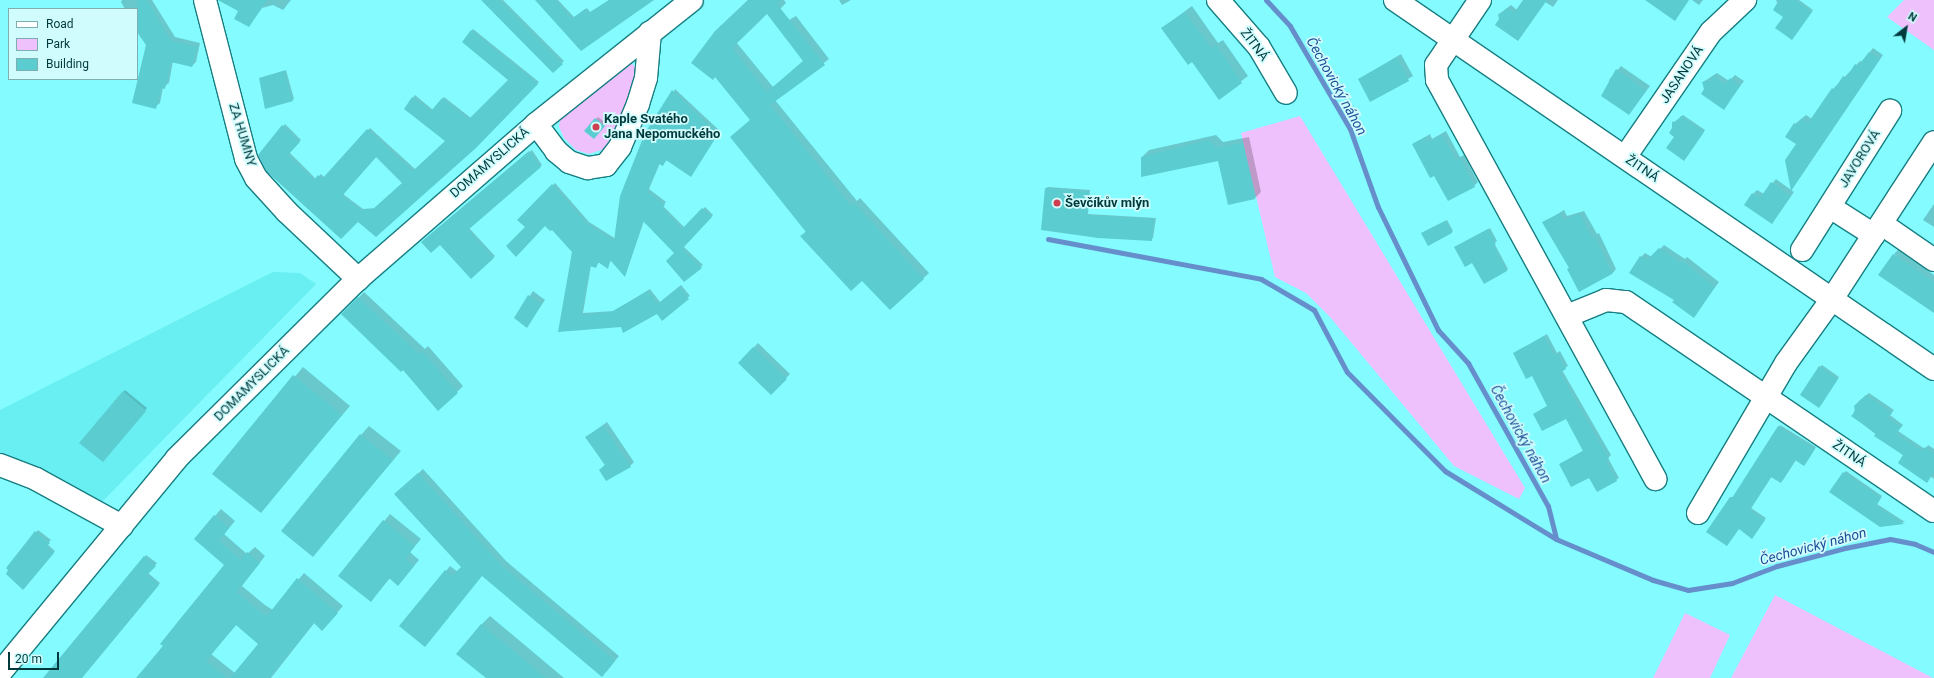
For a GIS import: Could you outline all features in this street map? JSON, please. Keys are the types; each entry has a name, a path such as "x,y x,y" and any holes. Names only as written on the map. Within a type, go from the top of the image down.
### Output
{"street":[{"name":"ZA HUMNY","path":"205,0 246,159 256,178 287,212 358,279"},
{"name":"DOMAMYSLICKÁ","path":"0,673 177,458 358,279 536,124 692,0"},
{"name":"ŽITNÁ","path":"1218,0 1259,47 1286,93"},
{"name":"ŽITNÁ","path":"1395,0 1934,369"},
{"path":"1480,0 1436,65 1437,80 1654,480"},
{"name":"JASANOVÁ","path":"1626,157 1711,32 1746,0"},
{"name":"DOMAMYSLICKÁ","path":"536,124 556,151 570,162 588,168 606,165 620,147 638,104 648,63 650,32"},
{"name":"JAVOROVÁ","path":"1802,250 1890,111"},
{"path":"1698,514 1786,363 1832,299 1934,142"},
{"path":"1830,207 1878,230 1934,260"},
{"name":"ŽITNÁ","path":"1566,316 1606,300 1626,302 1934,511"},
{"path":"0,465 36,479 122,526"}],"shaded area":[{"path":"273,272 300,273 316,284 101,503 0,458 0,410"}],"green space":[{"path":"1904,0 1934,0 1934,50 1887,17"},
{"path":"628,62 637,67 638,85 607,148 589,154 576,150 564,138 559,127 560,118"},
{"path":"1300,116 1525,488 1519,499 1454,466 1330,317 1306,293 1275,277 1241,133"},
{"path":"1775,595 1933,678 1731,678"},
{"path":"1685,613 1730,635 1710,678 1653,678"}],"building":[{"path":"137,0 147,0 171,41 197,47 192,67 171,62 165,89 161,88 156,109 132,103 146,45 138,33"},
{"path":"218,0 267,0 249,27 234,19 238,11"},
{"path":"481,0 499,0 563,64 553,73"},
{"path":"535,0 555,0 572,19 585,9 588,14 609,0 654,0 581,51"},
{"path":"748,0 781,0 777,4 825,65 770,105 851,206 854,203 924,279 890,310 862,281 851,291 800,236 806,232 730,137 750,120 715,77 713,80 691,63 715,31","holes":["767,14 803,61 767,92 732,48"]},
{"path":"1523,0 1547,0 1518,41 1495,25 1499,19 1498,14 1503,13 1507,8 1514,13"},
{"path":"1645,0 1689,0 1675,21"},
{"path":"1779,0 1795,0 1812,12 1792,40 1775,28 1783,17 1773,10"},
{"path":"1185,12 1211,48 1216,45 1242,83 1219,100 1192,62 1188,65 1161,28"},
{"path":"471,30 538,84 476,148 376,237 358,222 341,239 266,171 258,155 282,125 300,142 288,155 314,180 318,175 322,179 367,129 413,171 445,141 404,109 412,97 431,111 442,98 469,119 508,80 462,42","holes":["376,157 402,183 373,209 361,210 342,196"]},
{"path":"1869,52 1880,59 1791,191 1785,160 1796,144 1785,137 1794,123 1797,125 1802,118 1808,123 1832,88 1834,90 1843,76 1846,78 1855,64 1858,66"},
{"path":"1397,57 1409,81 1370,102 1358,79"},
{"path":"1616,69 1646,91 1629,115 1601,96"},
{"path":"284,71 293,101 265,109 259,78"},
{"path":"1713,76 1725,85 1730,78 1740,86 1724,110 1701,94 1704,89 1702,82 1710,81"},
{"path":"672,90 718,134 691,177 666,160 663,166 659,164 647,192 665,205 662,208 682,229 702,208 712,217 682,249 702,268 684,282 666,261 674,253 643,221 625,277 610,260 608,269 598,262 596,268 590,266 581,315 611,312 648,291 658,304 679,287 689,299 662,321 657,314 623,333 621,327 558,332 572,252 552,230 550,231 545,226 516,257 506,246 525,227 517,220 552,184 587,224 614,241 620,196 645,133"},
{"path":"1681,116 1704,132 1684,161 1666,148 1674,137 1669,133 1672,128 1672,122 1677,121"},
{"name":"Kaple Svatého Jana Nepomuckého","path":"595,118 605,126 594,139 584,131"},
{"path":"1442,135 1456,160 1460,158 1475,187 1448,201 1434,176 1430,178 1412,144 1425,137 1428,142"},
{"path":"1209,140 1216,148 1243,143 1255,199 1228,205 1218,161 1141,177 1141,157"},
{"path":"529,151 541,167 468,230 494,258 471,279 440,245 431,253 421,242"},
{"path":"1771,182 1791,196 1772,224 1744,205 1752,193 1760,198"},
{"path":"1045,188 1089,192 1087,215 1154,219 1152,241 1098,238 1041,230"},
{"path":"1560,213 1563,220 1580,214 1592,238 1595,236 1612,274 1579,292 1567,269 1569,268 1542,222"},
{"path":"1445,221 1452,233 1428,246 1421,233"},
{"path":"1488,229 1496,244 1493,245 1507,271 1484,284 1472,263 1465,267 1454,247"},
{"path":"1659,248 1681,263 1682,261 1715,287 1694,318 1672,302 1674,300 1629,273 1640,256 1647,260"},
{"path":"1893,254 1934,282 1934,313 1878,275"},
{"path":"528,295 542,304 527,328 514,318"},
{"path":"358,297 419,354 422,351 458,393 438,411 403,370 401,372 341,314"},
{"path":"1544,336 1554,355 1557,353 1566,369 1560,373 1609,459 1606,461 1617,481 1597,492 1589,478 1571,487 1559,464 1583,451 1566,419 1542,431 1533,414 1547,406 1532,376 1526,379 1513,353"},
{"path":"753,347 787,379 771,395 738,363"},
{"path":"1819,366 1838,379 1819,408 1800,395"},
{"path":"293,375 342,415 261,513 212,474"},
{"path":"123,391 146,411 103,462 79,443"},
{"path":"1866,395 1892,413 1888,418 1901,427 1896,434 1922,451 1925,447 1934,453 1934,472 1927,483 1898,463 1903,455 1874,436 1876,433 1851,416 1855,412 1854,406"},
{"path":"603,426 631,467 606,481 599,470 605,465 585,437"},
{"path":"1778,426 1815,449 1804,466 1795,460 1781,483 1771,477 1750,510 1765,520 1752,539 1739,529 1727,546 1706,532 1730,497 1732,498"},
{"path":"360,434 393,460 313,557 281,531"},
{"path":"1843,472 1881,498 1876,506 1904,524 1880,527 1829,492"},
{"path":"418,473 502,566 615,661 602,677 482,576 425,647 399,626 445,570 452,576 461,567 394,494"},
{"path":"214,515 229,528 219,541 241,560 247,552 260,563 236,592 259,611 267,616 297,578 338,613 322,631 314,623 269,678 230,678 258,644 236,625 206,661 227,678 136,678 163,646 160,644 224,565 194,539"},
{"path":"383,520 415,546 405,559 414,566 398,586 389,578 371,602 338,576"},
{"path":"35,531 50,543 46,547 54,553 23,590 6,574 8,570 6,568"},
{"path":"144,556 156,566 147,575 159,585 82,678 43,678"},
{"path":"481,624 546,678 486,678 456,654"}],"waterway":[{"name":"Čechovický náhon","path":"1266,0 1290,26 1350,129 1378,207 1438,330 1468,363 1548,506 1556,539 1653,580 1688,590 1732,583 1777,566 1845,548 1890,539 1915,544 1934,552"},
{"path":"1048,239 1261,279 1314,310 1347,372 1445,471 1556,539"}],"place":[{"name":"Kaple Svatého Jana Nepomuckého","path":"596,127"},
{"name":"Ševčíkův mlýn","path":"1057,203"}]}
